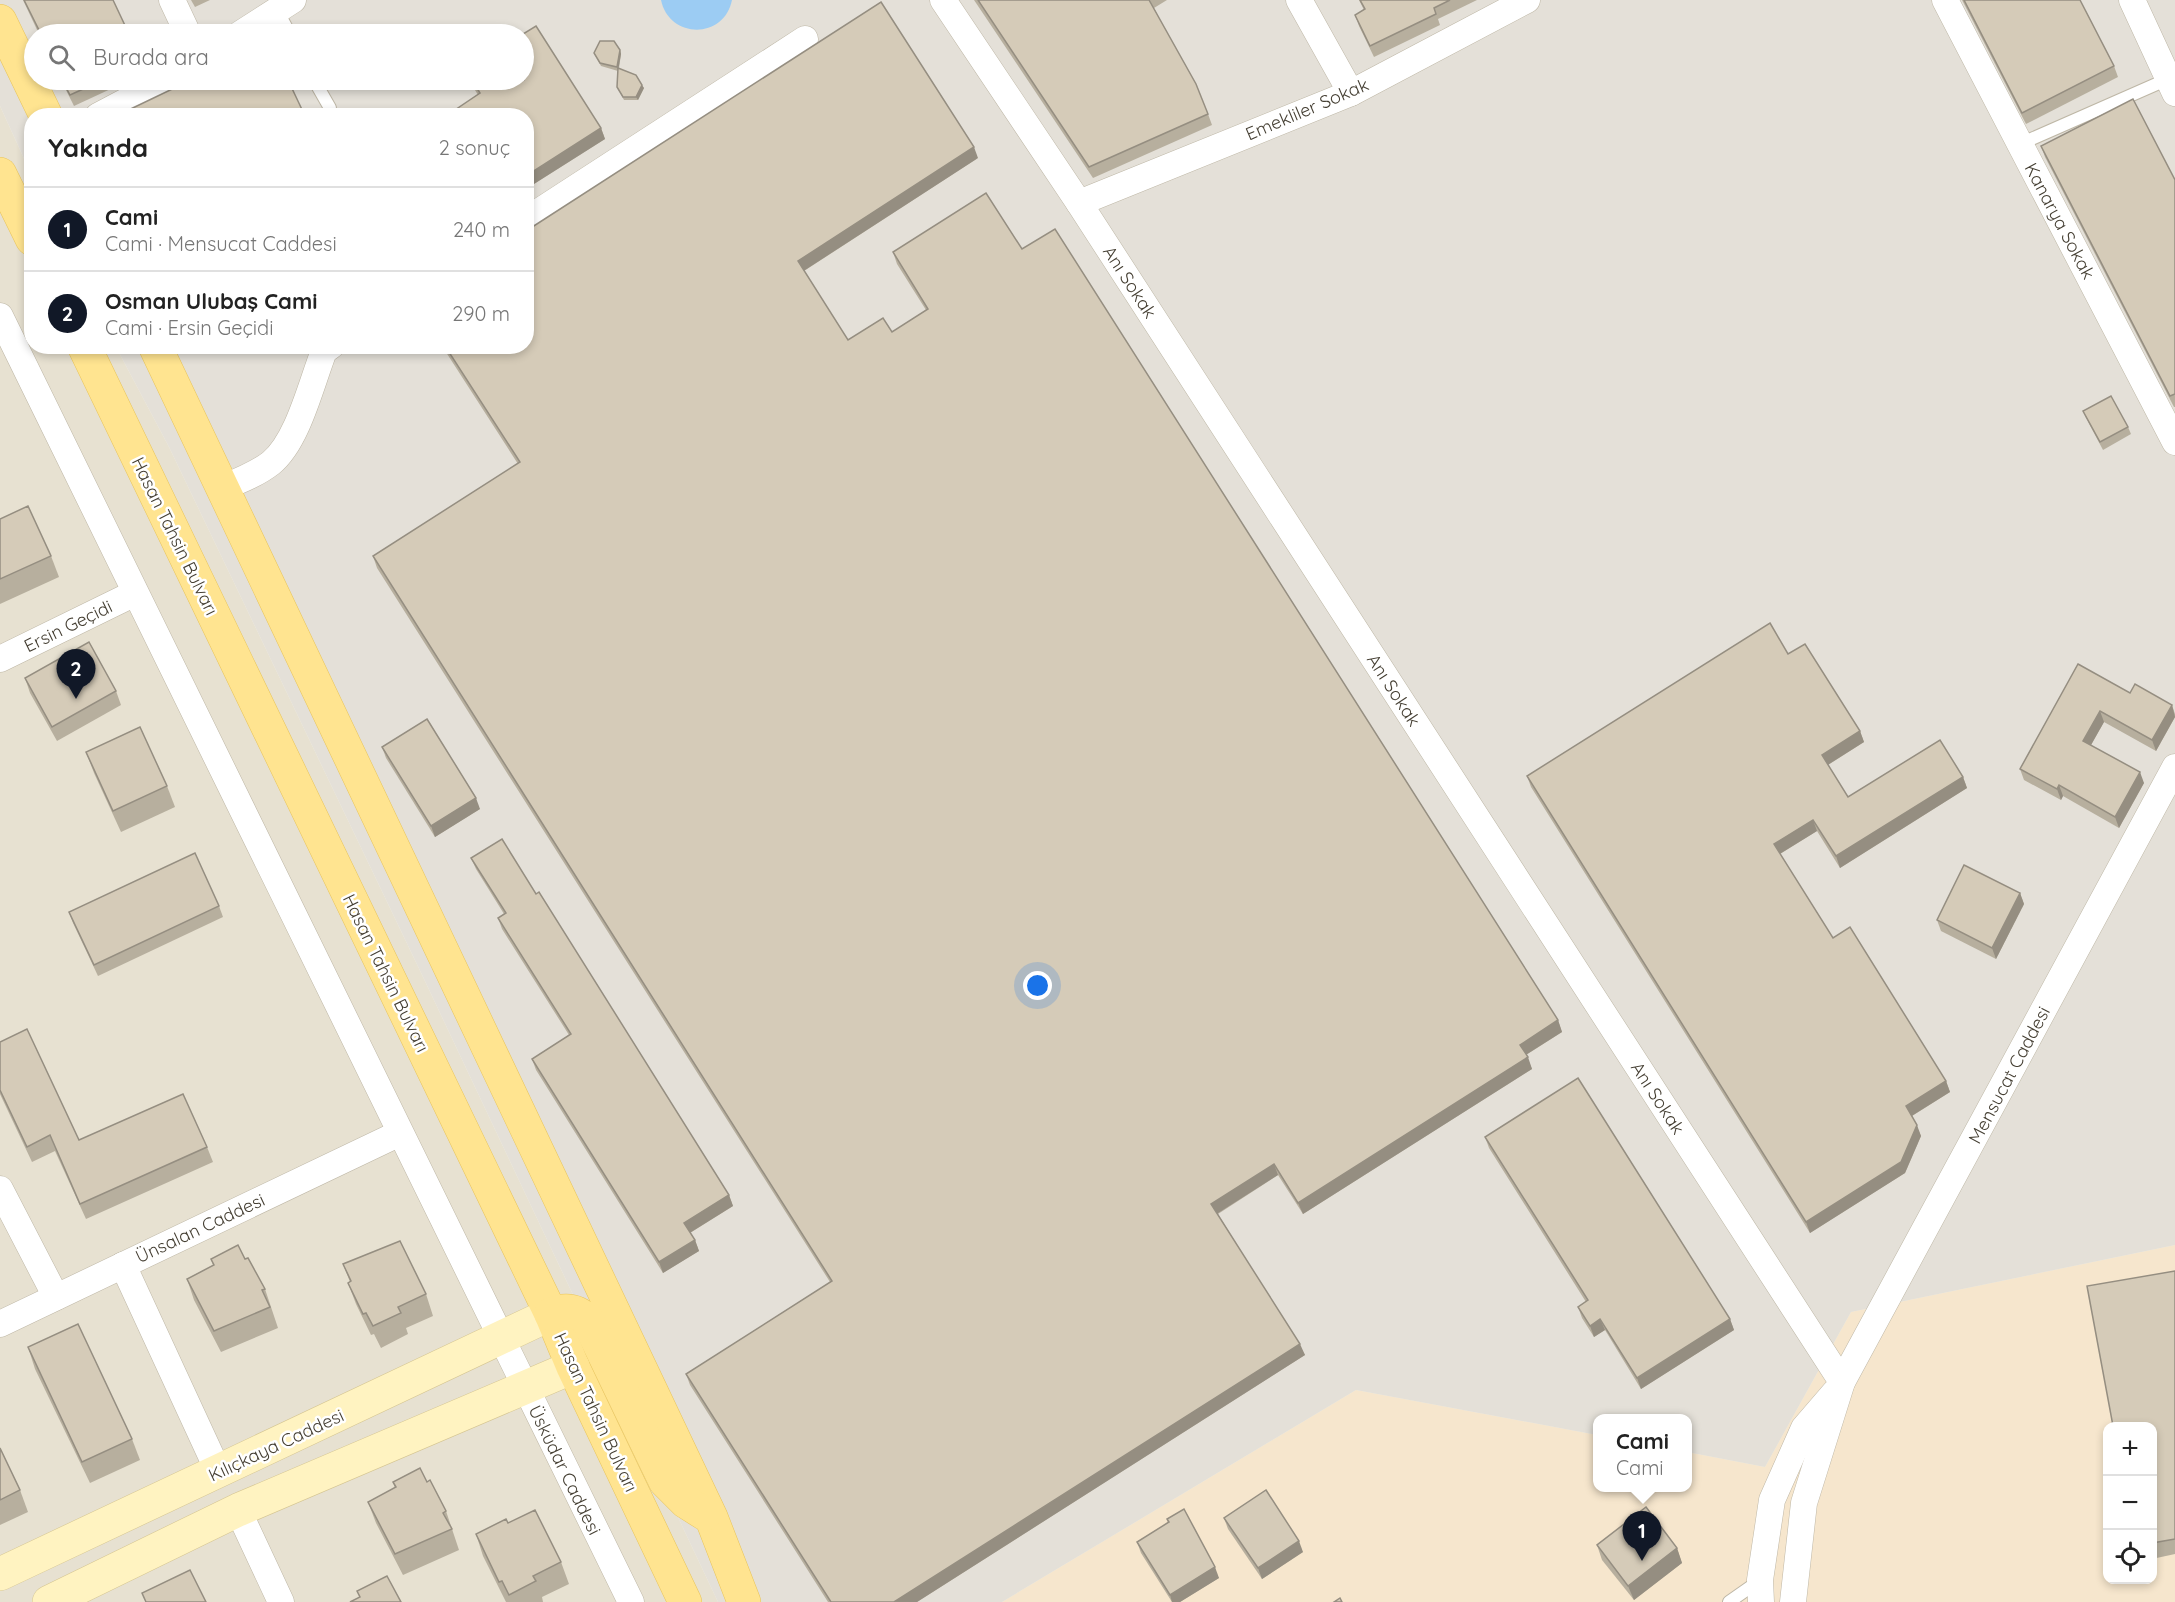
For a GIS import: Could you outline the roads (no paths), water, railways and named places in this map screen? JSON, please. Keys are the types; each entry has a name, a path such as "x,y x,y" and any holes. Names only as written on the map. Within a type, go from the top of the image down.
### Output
{"main road":[{"path":"0,21 24,71"},
{"path":"33,90 42,108"},
{"path":"0,174 24,223"},
{"name":"Hasan Tahsin Bulvarı","path":"88,354 551,1314 573,1367 685,1602"},
{"path":"159,354 711,1517 744,1602"},
{"path":"551,1314 567,1310 582,1315 588,1321 665,1481 686,1502 711,1517"}],"street":[{"path":"172,0 183,24"},
{"name":"Anı Sokak","path":"943,0 1079,203 1842,1382"},
{"path":"1299,0 1351,93"},
{"name":"Emekliler Sokak","path":"1079,203 1351,93 1527,0"},
{"name":"Kanarya Sokak","path":"1945,0 2175,442"},
{"path":"2132,0 2171,86"},
{"path":"256,24 285,5"},
{"path":"534,215 806,39"},
{"path":"114,108 147,90"},
{"name":"Üsküdar Caddesi","path":"3,331 135,593 631,1602"},
{"path":"222,488 264,468 280,454 294,431 323,354"},
{"name":"Ersin Geçidi","path":"0,659 135,593"},
{"name":"Mensucat Caddesi","path":"1793,1602 1804,1503 1842,1382 2175,767"},
{"name":"Ünsalan Caddesi","path":"0,1324 400,1133"},
{"path":"0,1189 56,1297"},
{"path":"123,1265 219,1473"},
{"name":"Kılıçkaya Caddesi","path":"0,1574 219,1473 551,1314"},
{"path":"49,1602 238,1510 573,1367"},
{"name":"Mensucat Caddesi","path":"1761,1591 1772,1500 1804,1428 1842,1382"},
{"path":"238,1510 281,1602"}],"lane":[{"path":"285,5 288,24"},
{"path":"2020,144 2171,86"},
{"path":"320,90 330,108"},
{"path":"1729,1602 1761,1591"}],"water":[{"path":"661,0 732,0 727,13 719,22 708,28 696,30 685,28 674,22 666,13"}],"place":[{"name":"Osman Ulubaş Cami","path":"76,699"},
{"name":"Cami","path":"1642,1561"}]}
